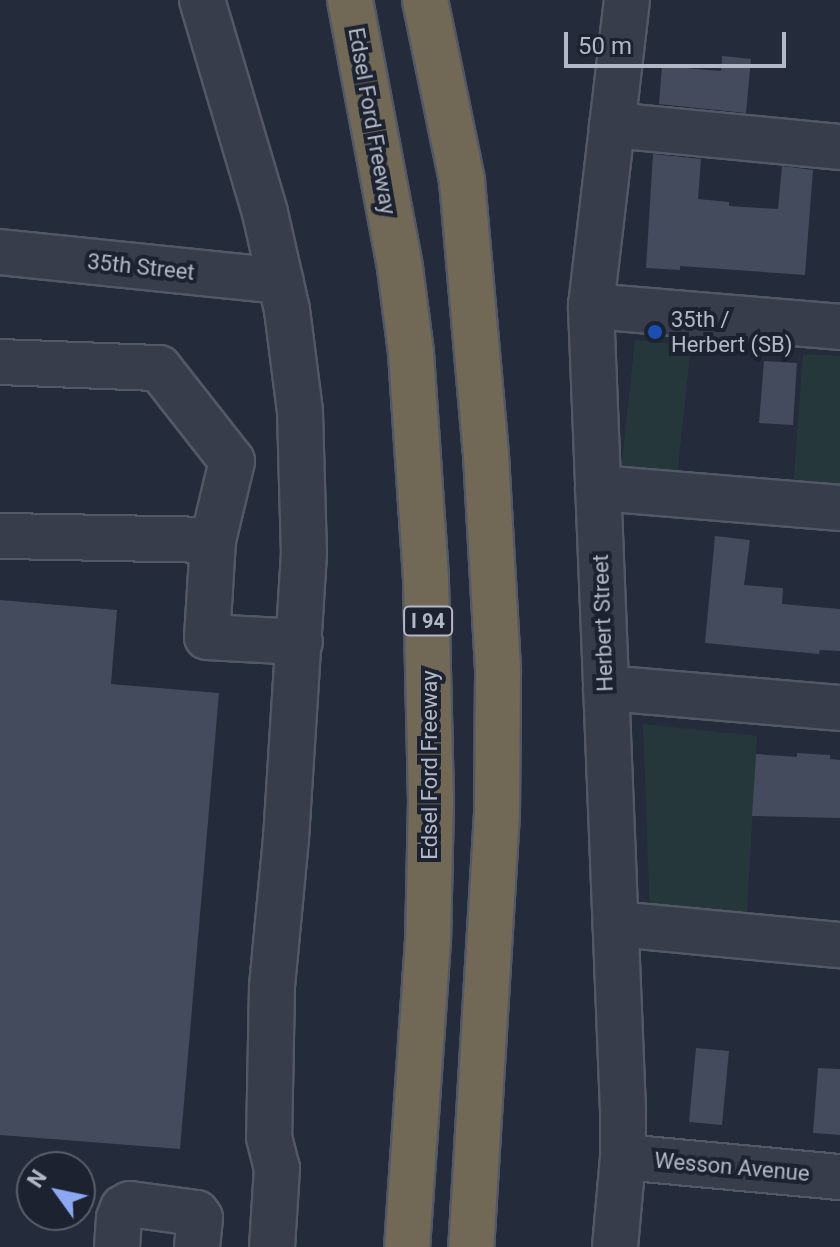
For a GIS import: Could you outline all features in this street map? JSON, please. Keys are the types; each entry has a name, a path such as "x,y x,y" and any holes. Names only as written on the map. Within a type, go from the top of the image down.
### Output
{"highway":[{"name":"Edsel Ford Freeway","path":"350,0 400,268 411,353 426,581 431,800 428,940 407,1247"},
{"path":"425,0 462,181 486,455 498,673 497,813 471,1247"}],"street":[{"path":"202,0 265,213 284,295 300,412 305,493 300,642 272,987 269,1137 277,1168 272,1247"},
{"name":"Herbert Street","path":"615,1247 623,1157 591,306 627,0"},
{"path":"612,125 840,147"},
{"name":"35th Street","path":"0,252 284,295"},
{"path":"591,306 840,327"},
{"path":"0,362 159,368 232,461 213,540 207,637 300,642"},
{"path":"598,488 840,508"},
{"path":"0,536 213,540"},
{"path":"606,688 840,708"},
{"path":"616,924 840,945"},
{"name":"Wesson Avenue","path":"623,1157 840,1177"},
{"path":"117,1247 119,1218 123,1208 130,1204 196,1213 200,1218 197,1247"}],"shaded area":[{"path":"635,340 691,346 677,477 621,471"},
{"path":"803,354 840,356 840,493 793,489"},
{"path":"643,724 757,736 746,930 650,918"}],"building":[{"path":"722,56 751,59 746,113 659,104 662,66 721,71"},
{"path":"653,154 701,159 698,199 729,202 729,206 778,209 782,166 813,170 805,275 680,266 680,270 646,268"},
{"path":"764,361 797,363 793,425 759,423"},
{"path":"715,536 750,540 744,585 783,588 782,604 840,609 840,651 820,650 819,654 705,643"},
{"path":"0,600 117,610 111,684 219,693 180,1149 0,1135"},
{"path":"797,753 830,755 830,759 840,760 840,818 752,816 756,754 797,757"},
{"path":"696,1048 729,1051 722,1125 689,1122"},
{"path":"818,1068 840,1069 840,1135 813,1133"}],"place":[{"name":"35th / Herbert (SB)","path":"655,332"}]}
